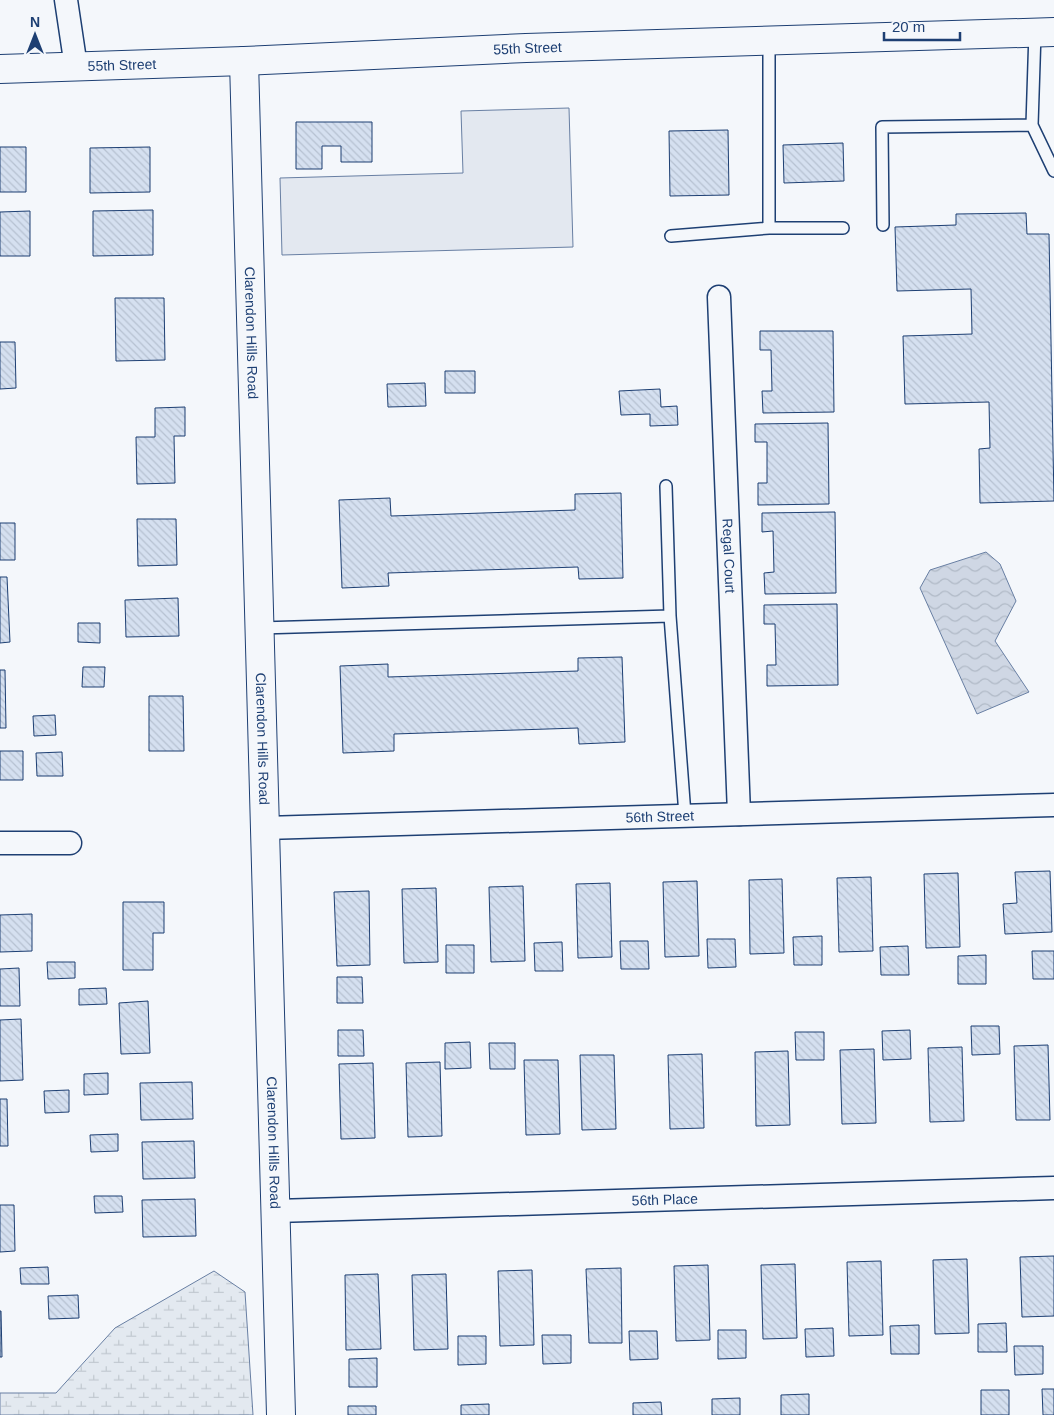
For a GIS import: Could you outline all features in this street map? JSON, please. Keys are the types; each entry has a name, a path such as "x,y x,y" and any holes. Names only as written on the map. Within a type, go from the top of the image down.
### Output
{"street":[{"path":"66,0 76,67"},
{"name":"55th Street","path":"0,69 244,62 526,48 1044,32"},
{"name":"Clarendon Hills Road","path":"244,62 281,1415"},
{"name":"Regal Court","path":"719,297 739,814"},
{"name":"56th Street","path":"265,828 1054,805"},
{"path":"0,843 70,842"},
{"name":"56th Place","path":"276,1211 1054,1188"}],"lane":[{"path":"1044,32 1032,125 1054,171"},
{"path":"769,40 769,228"},
{"path":"883,225 882,126 1032,125"},
{"path":"671,236 769,228 843,228"},
{"path":"666,486 670,616 685,816"},
{"path":"260,628 670,616"}],"green space":[{"path":"214,1271 245,1292 253,1415 0,1415 0,1393 56,1393 115,1328"}],"shaded area":[{"path":"569,108 573,247 282,255 280,178 463,173 461,111"}],"water":[{"path":"986,552 1000,564 1016,601 995,641 1029,692 977,714 920,588 930,570"}],"building":[{"path":"296,122 372,122 372,162 341,162 341,146 322,146 322,169 296,169"},
{"path":"728,130 729,195 670,196 669,131"},
{"path":"843,143 844,181 784,183 783,145"},
{"path":"0,147 26,147 26,192 0,192"},
{"path":"150,147 150,192 90,193 90,148"},
{"path":"153,210 153,255 93,256 93,211"},
{"path":"30,211 30,256 0,256 0,212"},
{"path":"1026,213 1027,234 1049,234 1054,501 980,503 979,449 990,448 989,402 905,404 903,336 972,334 971,289 897,291 895,227 956,225 956,214"},
{"path":"115,298 164,298 165,360 116,361"},
{"path":"760,331 833,331 834,412 763,413 762,391 772,391 771,350 760,350"},
{"path":"0,342 15,342 16,388 0,389"},
{"path":"445,371 475,371 475,393 445,393"},
{"path":"425,383 426,406 388,407 387,384"},
{"path":"660,389 661,407 677,406 678,425 650,426 650,414 621,415 619,391"},
{"path":"185,407 185,436 174,436 175,483 137,484 136,437 155,437 155,408"},
{"path":"828,423 829,504 758,505 758,483 767,483 767,442 755,442 755,424"},
{"path":"621,493 623,578 579,579 578,567 388,573 389,586 342,588 339,500 390,498 391,516 575,510 575,494"},
{"path":"835,512 836,593 765,594 764,573 774,572 773,531 762,532 762,513"},
{"path":"137,519 176,519 177,565 138,566"},
{"path":"0,523 15,523 15,560 0,560"},
{"path":"0,577 7,577 10,642 0,643"},
{"path":"178,598 179,636 126,637 125,600"},
{"path":"837,604 838,685 767,686 767,665 776,665 775,624 764,624 764,605"},
{"path":"78,623 100,623 100,643 78,642"},
{"path":"622,657 625,742 579,744 578,728 394,734 394,751 343,753 340,666 388,664 388,677 578,671 578,658"},
{"path":"83,667 105,667 104,687 82,687"},
{"path":"0,670 5,670 6,728 0,728"},
{"path":"149,696 183,696 184,751 149,751"},
{"path":"55,715 56,735 34,736 33,716"},
{"path":"0,751 23,751 23,780 0,780"},
{"path":"62,752 63,776 37,776 36,753"},
{"path":"1050,871 1052,932 1005,934 1003,904 1017,903 1015,872"},
{"path":"958,873 960,947 926,948 924,874"},
{"path":"871,877 873,951 839,952 837,878"},
{"path":"782,879 784,953 750,954 749,880"},
{"path":"697,881 699,956 665,957 663,882"},
{"path":"610,883 612,957 578,958 576,884"},
{"path":"523,886 525,961 491,962 489,887"},
{"path":"436,888 438,962 404,963 402,889"},
{"path":"369,891 370,965 337,966 334,892"},
{"path":"123,902 164,902 164,933 153,933 153,970 123,970"},
{"path":"32,914 32,951 0,952 0,915"},
{"path":"822,936 822,965 794,965 793,937"},
{"path":"707,939 735,939 736,967 708,968"},
{"path":"620,941 648,941 649,969 621,969"},
{"path":"562,942 563,971 535,971 534,943"},
{"path":"446,945 474,945 474,973 446,973"},
{"path":"908,946 909,975 881,975 880,947"},
{"path":"1032,951 1054,951 1054,979 1033,979"},
{"path":"986,955 986,984 958,984 958,956"},
{"path":"47,962 75,962 75,978 48,979"},
{"path":"19,968 20,1006 0,1006 0,969"},
{"path":"337,977 362,977 363,1003 337,1003"},
{"path":"106,988 107,1004 79,1005 79,989"},
{"path":"148,1001 150,1053 121,1054 119,1003"},
{"path":"21,1019 23,1080 0,1081 0,1020"},
{"path":"971,1026 999,1026 1000,1054 972,1055"},
{"path":"338,1030 363,1030 364,1056 338,1056"},
{"path":"910,1030 911,1059 883,1060 882,1031"},
{"path":"795,1032 824,1032 824,1060 796,1060"},
{"path":"470,1042 471,1068 445,1069 445,1043"},
{"path":"489,1043 515,1043 515,1069 490,1069"},
{"path":"1048,1045 1050,1120 1016,1120 1014,1046"},
{"path":"962,1047 964,1121 930,1122 928,1048"},
{"path":"874,1049 876,1123 842,1124 840,1050"},
{"path":"788,1051 790,1125 756,1126 755,1052"},
{"path":"702,1054 704,1128 670,1129 668,1055"},
{"path":"580,1055 614,1055 616,1129 582,1130"},
{"path":"524,1060 558,1060 560,1134 526,1135"},
{"path":"440,1062 442,1136 408,1137 406,1063"},
{"path":"373,1063 375,1138 341,1139 339,1064"},
{"path":"108,1073 108,1094 84,1095 84,1074"},
{"path":"192,1082 193,1119 141,1120 140,1083"},
{"path":"69,1090 69,1112 45,1113 44,1091"},
{"path":"0,1099 7,1099 8,1146 0,1146"},
{"path":"118,1134 118,1151 91,1152 90,1135"},
{"path":"194,1141 195,1178 143,1179 142,1142"},
{"path":"94,1196 122,1196 123,1212 95,1213"},
{"path":"195,1199 196,1236 143,1237 142,1200"},
{"path":"0,1205 14,1205 15,1251 0,1252"},
{"path":"1054,1256 1054,1316 1022,1317 1020,1257"},
{"path":"967,1259 969,1333 935,1334 933,1260"},
{"path":"881,1261 883,1335 849,1336 847,1262"},
{"path":"795,1264 797,1338 763,1339 761,1265"},
{"path":"708,1265 710,1340 676,1341 674,1266"},
{"path":"48,1267 49,1284 21,1284 20,1268"},
{"path":"621,1268 622,1343 589,1343 586,1269"},
{"path":"532,1270 534,1345 500,1346 498,1271"},
{"path":"378,1274 381,1349 346,1350 345,1275"},
{"path":"446,1274 448,1349 414,1350 412,1275"},
{"path":"78,1295 79,1318 49,1319 48,1296"},
{"path":"1,1311 2,1357 0,1357"},
{"path":"1006,1323 1007,1352 978,1352 978,1324"},
{"path":"919,1325 919,1354 891,1354 890,1326"},
{"path":"833,1328 834,1356 806,1357 805,1329"},
{"path":"718,1330 746,1330 746,1358 718,1359"},
{"path":"629,1331 657,1331 658,1359 630,1360"},
{"path":"542,1335 571,1335 571,1363 543,1364"},
{"path":"458,1336 486,1336 486,1364 458,1365"},
{"path":"1014,1346 1043,1346 1043,1374 1015,1375"},
{"path":"377,1358 377,1387 349,1387 349,1359"},
{"path":"1042,1389 1054,1389 1054,1415 1043,1415"},
{"path":"981,1390 1009,1390 1009,1415 981,1415"},
{"path":"809,1394 809,1415 781,1415 781,1395"},
{"path":"740,1398 740,1415 712,1415 712,1399"},
{"path":"661,1402 662,1415 633,1415 633,1403"},
{"path":"489,1404 489,1415 461,1415 461,1405"},
{"path":"348,1406 376,1406 376,1415 348,1415"}]}
